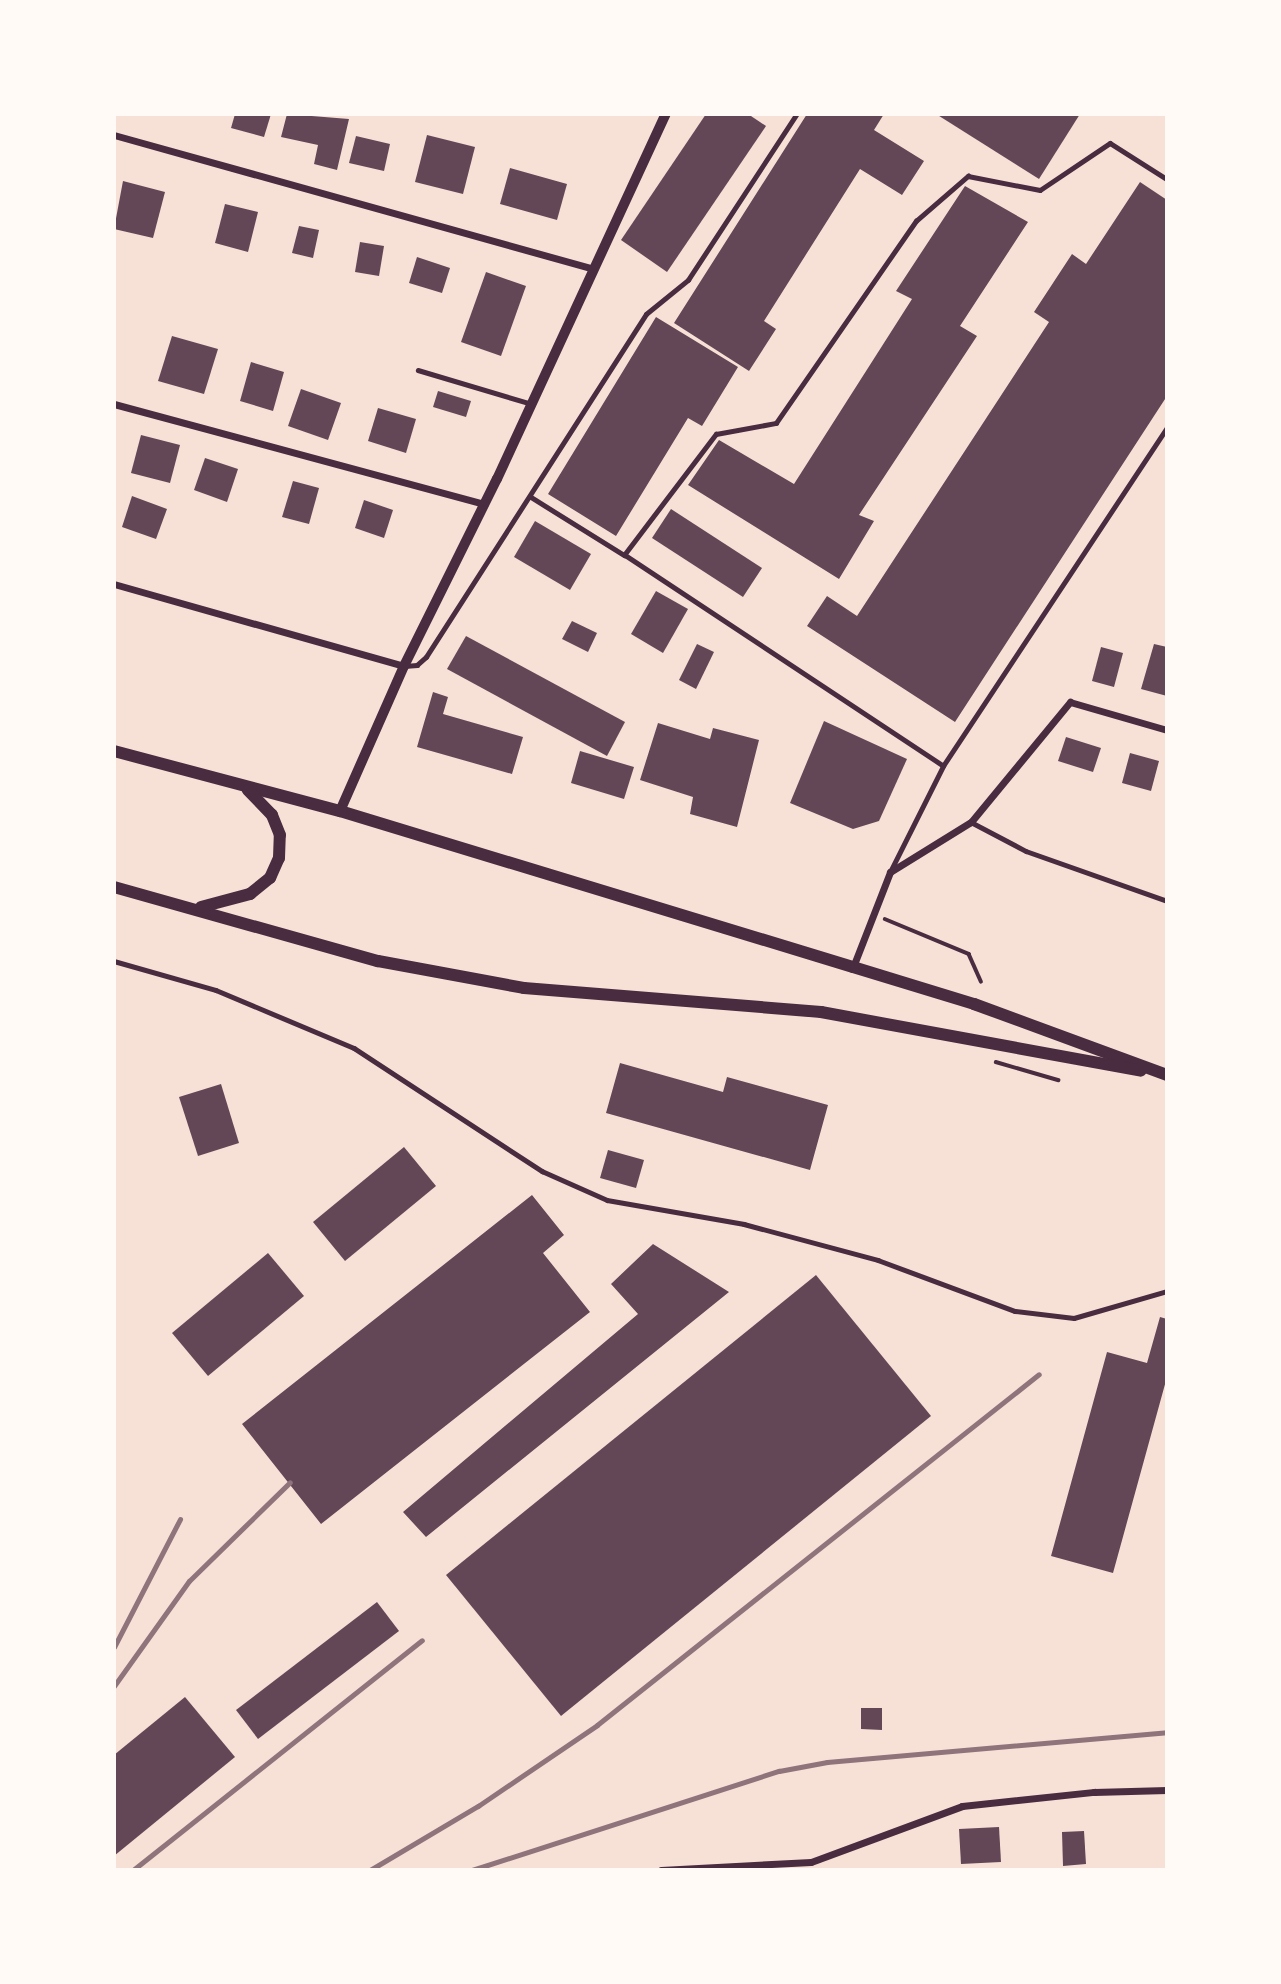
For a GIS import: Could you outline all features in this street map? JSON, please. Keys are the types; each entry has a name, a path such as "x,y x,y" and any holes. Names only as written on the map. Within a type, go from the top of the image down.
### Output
{"main road":[{"path":"114,751 340,811 974,1004 1167,1075"},
{"path":"194,907 225,904 250,894 270,878 279,858 280,835 272,815 242,785"},
{"path":"114,887 194,907 379,961 524,988 821,1012 1167,1075"}],"street":[{"path":"340,811 404,666 485,505 666,114"},
{"path":"114,135 594,269"},
{"path":"114,404 485,505"},
{"path":"114,584 404,666"},
{"path":"853,967 890,872 971,822 1070,702 1167,730"},
{"path":"662,1870 811,1862 962,1806 1094,1792 1167,1790"}],"lane":[{"path":"404,666 417,665 426,657 646,314 688,280 796,115"},
{"path":"624,555 716,433 776,423 916,221 968,176 1040,190 1110,143 1167,179"},
{"path":"418,370 532,404"},
{"path":"890,872 943,766 1167,427"},
{"path":"531,497 624,555 943,766"},
{"path":"971,822 1026,851 1167,901"},
{"path":"114,961 216,990 354,1048 542,1171 607,1200 744,1224 878,1260 1015,1311 1074,1318 1167,1291"}],"path":[{"path":"874,914 970,954 981,981"},
{"path":"987,1059 1058,1080"}],"building":[{"path":"235,114 271,114 264,137 231,128"},
{"path":"287,114 349,119 337,170 314,164 318,145 281,137"},
{"path":"706,114 748,114 766,126 667,272 621,240"},
{"path":"807,114 884,114 874,130 924,161 902,195 860,169 764,321 776,329 749,371 674,323"},
{"path":"936,114 1080,114 1039,179"},
{"path":"427,135 475,147 463,194 415,182"},
{"path":"356,136 390,144 384,171 349,163"},
{"path":"510,168 567,184 557,220 500,204"},
{"path":"123,181 165,192 153,238 114,229"},
{"path":"1140,182 1167,200 1167,396 955,722 807,626 827,596 857,616 1049,322 1034,312 1072,254 1086,264"},
{"path":"965,186 1028,222 960,326 977,336 859,515 874,521 839,579 688,485 719,440 794,484 912,299 896,291"},
{"path":"225,204 258,212 248,252 215,243"},
{"path":"299,226 319,230 313,258 292,253"},
{"path":"360,242 384,246 379,276 355,272"},
{"path":"417,257 450,268 442,293 409,283"},
{"path":"486,272 526,286 501,356 461,342"},
{"path":"656,317 738,367 702,426 688,418 616,536 548,494"},
{"path":"172,336 218,349 204,394 158,381"},
{"path":"251,362 284,372 273,411 240,401"},
{"path":"301,389 341,403 328,440 288,426"},
{"path":"438,391 471,401 466,417 433,407"},
{"path":"378,408 416,419 406,453 368,441"},
{"path":"141,435 180,445 170,483 131,473"},
{"path":"205,458 238,469 227,502 194,490"},
{"path":"293,481 319,488 309,524 282,517"},
{"path":"132,496 167,509 156,539 122,527"},
{"path":"364,500 393,510 384,538 355,528"},
{"path":"671,509 762,568 743,597 652,538"},
{"path":"535,521 591,554 570,590 514,557"},
{"path":"656,591 688,609 663,653 631,634"},
{"path":"572,621 597,633 588,652 562,639"},
{"path":"466,636 625,722 607,756 447,669"},
{"path":"697,644 714,652 696,689 679,680"},
{"path":"1154,644 1167,647 1167,696 1141,689"},
{"path":"1101,647 1123,653 1114,687 1092,681"},
{"path":"433,692 448,697 443,714 523,737 512,774 417,747"},
{"path":"824,721 907,759 879,821 853,829 790,803"},
{"path":"658,723 710,739 713,728 759,740 737,827 690,814 693,797 640,780"},
{"path":"1066,737 1101,748 1093,772 1058,761"},
{"path":"580,751 634,767 624,799 571,783"},
{"path":"1130,753 1159,761 1151,791 1122,783"},
{"path":"620,1063 723,1092 727,1077 828,1105 810,1170 606,1113"},
{"path":"221,1084 239,1143 198,1156 179,1097"},
{"path":"404,1147 436,1186 345,1261 313,1222"},
{"path":"608,1150 644,1160 636,1188 600,1178"},
{"path":"532,1195 564,1235 543,1253 590,1312 321,1524 242,1424"},
{"path":"653,1244 729,1292 426,1537 403,1512 638,1314 611,1284"},
{"path":"268,1253 304,1296 208,1376 172,1333"},
{"path":"816,1275 931,1416 561,1716 446,1575"},
{"path":"1160,1317 1167,1319 1167,1377 1113,1573 1051,1556 1107,1352 1147,1363"},
{"path":"377,1602 399,1631 258,1739 236,1710"},
{"path":"185,1697 235,1757 114,1856 114,1755"},
{"path":"861,1708 882,1708 882,1730 861,1729"},
{"path":"999,1827 1001,1862 961,1864 959,1829"},
{"path":"1084,1831 1086,1864 1063,1866 1062,1832"}],"railway":[{"path":"370,1870 478,1806 597,1725 1039,1374"},
{"path":"114,1686 189,1581 290,1482"},
{"path":"114,1647 180,1519"},
{"path":"133,1870 422,1640"},
{"path":"472,1870 779,1771 827,1762 1167,1732"}]}
